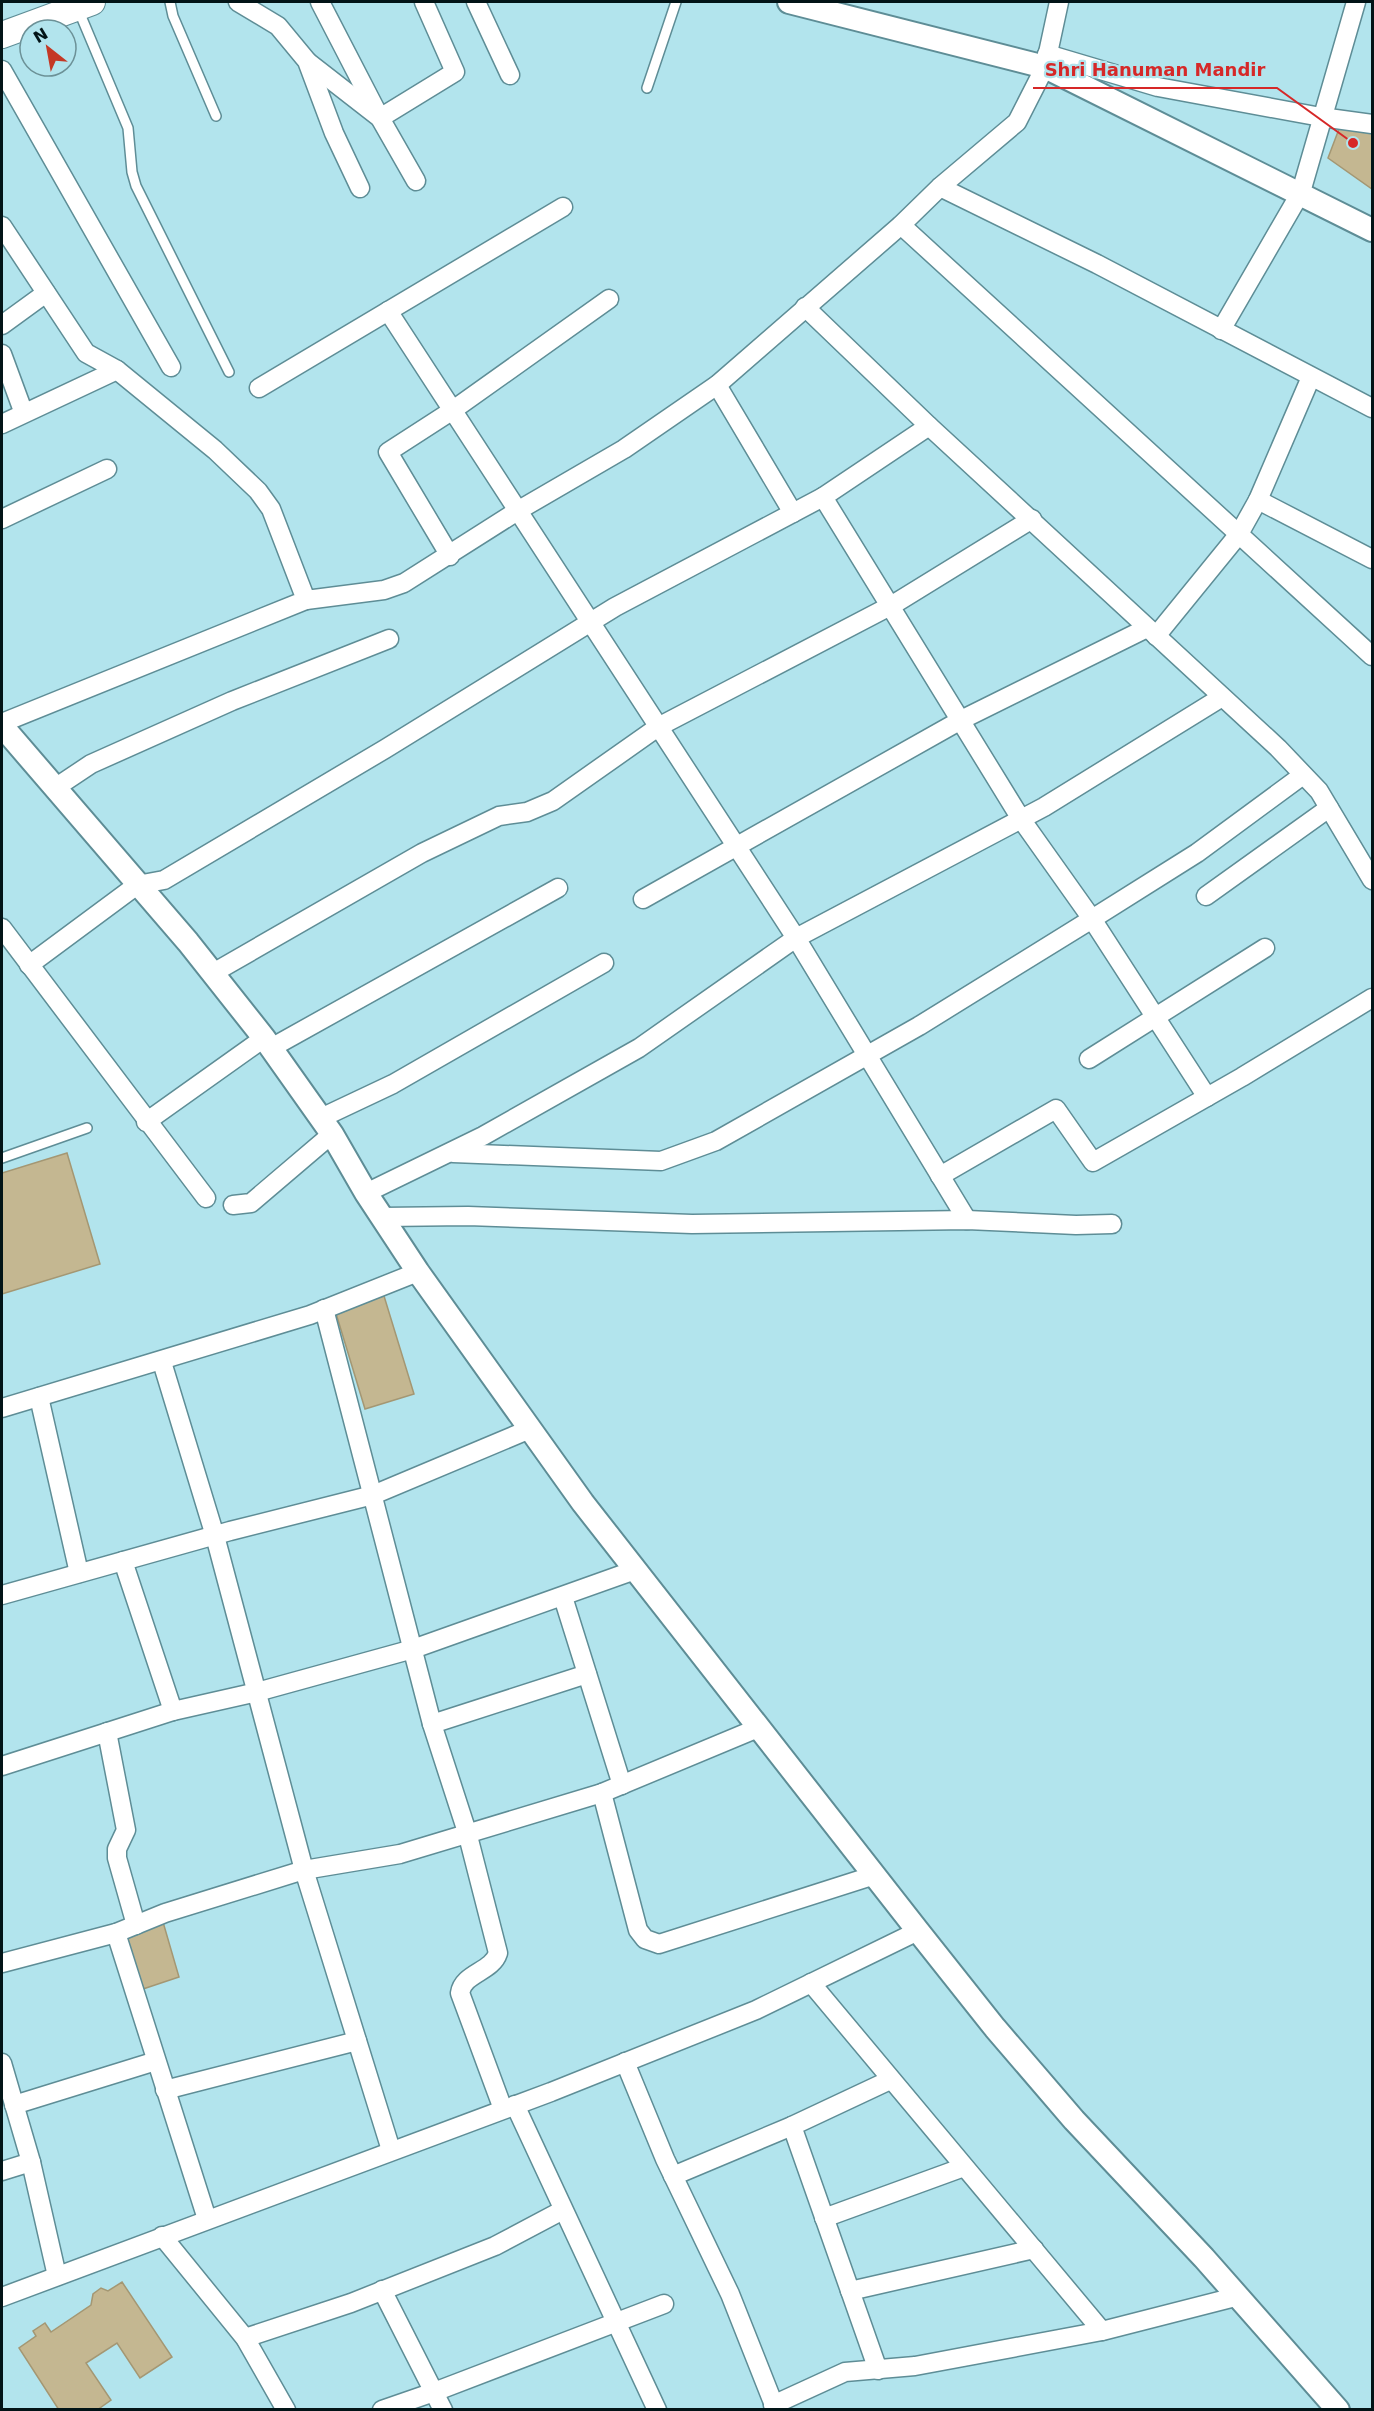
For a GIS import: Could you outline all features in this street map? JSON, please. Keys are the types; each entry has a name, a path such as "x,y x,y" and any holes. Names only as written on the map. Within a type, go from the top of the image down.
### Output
{"main road":[{"path":"2,35 85,4"}],"street":[{"path":"238,2 278,26 307,61 380,118"},
{"path":"320,2 380,118 416,181"},
{"path":"380,118 456,72 424,2"},
{"path":"476,2 510,75"},
{"path":"789,2 1158,87 1372,124"},
{"path":"1059,2 1046,61 1017,122 940,187 901,225 717,385 624,449 519,510 450,556 404,583 384,590 306,600 2,725 213,973 267,1043 326,1126 366,1193 418,1272 530,1429 635,1570 918,1931 995,2028 1074,2120 1239,2296 1338,2409"},
{"path":"1221,330 1301,192 1356,2"},
{"path":"307,61 334,133 360,188"},
{"path":"1046,61 1372,230"},
{"path":"2,70 171,367"},
{"path":"940,187 1096,264 1311,377 1371,403"},
{"path":"259,388 563,207"},
{"path":"901,225 1372,656"},
{"path":"2,226 86,353 117,370 215,450 258,491 271,509 306,600"},
{"path":"2,326 46,294"},
{"path":"450,556 388,452 453,410 609,299"},
{"path":"805,307 929,426 1222,697 1319,791 1372,880"},
{"path":"388,311 738,846 967,1221"},
{"path":"2,354 23,411"},
{"path":"2,424 23,411 117,370"},
{"path":"643,899 961,720 1151,632 1239,534 1258,500 1311,377"},
{"path":"717,385 793,513"},
{"path":"29,965 137,885 164,880 386,749 590,622 703,559 822,497 929,426"},
{"path":"2,519 107,469"},
{"path":"822,497 1022,819 1092,919 1207,1097"},
{"path":"1258,500 1372,559"},
{"path":"213,973 422,853 499,816 527,812 553,801 658,727 890,606 1032,519"},
{"path":"55,788 91,764 232,701 389,639"},
{"path":"366,1193 448,1153 639,1048 796,938 1022,819 1222,697"},
{"path":"448,1153 662,1161 716,1141 868,1056 1092,919 1197,853 1303,775"},
{"path":"1206,896 1329,808"},
{"path":"146,1122 267,1043 558,888"},
{"path":"2,928 146,1122 206,1198"},
{"path":"1089,1059 1265,948"},
{"path":"233,1205 251,1203 326,1126 393,1084 604,963"},
{"path":"940,1176 1056,1109 1093,1162 1372,998"},
{"path":"382,1217 468,1216 692,1224 967,1221 1112,1224"},
{"path":"2,1408 162,1362 324,1309 418,1272"},
{"path":"324,1309 432,1724 467,1832 498,1953 491,1964 465,1981 460,1993 509,2107 563,2210 657,2409"},
{"path":"162,1362 215,1536 304,1870 391,2150"},
{"path":"39,1397 79,1573"},
{"path":"2,1595 373,1495 530,1429"},
{"path":"123,1561 173,1711"},
{"path":"2,1766 173,1711 256,1692 413,1649 635,1570"},
{"path":"563,1597 622,1785"},
{"path":"432,1724 587,1674"},
{"path":"2,1964 116,1933 165,1913 304,1870 400,1854 602,1793 758,1728"},
{"path":"107,1732 126,1830 117,1849 117,1858 136,1925"},
{"path":"602,1793 638,1930 652,1943 659,1944 692,1935 875,1875"},
{"path":"2,2297 509,2107 756,2010 918,1931"},
{"path":"116,1933 207,2219"},
{"path":"811,1983 1102,2331"},
{"path":"165,2090 357,2041"},
{"path":"14,2105 156,2061"},
{"path":"625,2062 673,2176 730,2294 774,2407 845,2372 915,2366 1102,2331 1239,2296"},
{"path":"2,2063 31,2162 57,2276"},
{"path":"673,2176 792,2126 890,2080"},
{"path":"792,2126 878,2370"},
{"path":"2,2171 31,2162"},
{"path":"824,2218 964,2167"},
{"path":"245,2338 382,2290 495,2246 563,2210"},
{"path":"162,2236 245,2338 286,2409"},
{"path":"850,2291 1034,2249"},
{"path":"382,2290 443,2409"},
{"path":"382,2409 434,2392 664,2304"}],"lane":[{"path":"170,2 173,16 216,116"},
{"path":"647,88 676,2"},
{"path":"85,4 128,128 132,172 136,186 229,372"},
{"path":"2,1158 87,1128"}],"building":[{"path":"1342,121 1372,127 1372,189 1328,158"},
{"path":"67,1153 100,1264 2,1294 2,1173"},
{"path":"384,1296 414,1394 365,1409 335,1310"},
{"path":"163,1922 179,1977 143,1989 125,1934"},
{"path":"122,2282 172,2357 140,2378 117,2343 86,2363 111,2400 97,2410 59,2410 19,2348 36,2336 33,2331 45,2323 51,2332 91,2305 93,2294 101,2288 108,2291"}],"place":[{"name":"Shri Hanuman Mandir","path":"1353,143"}]}
